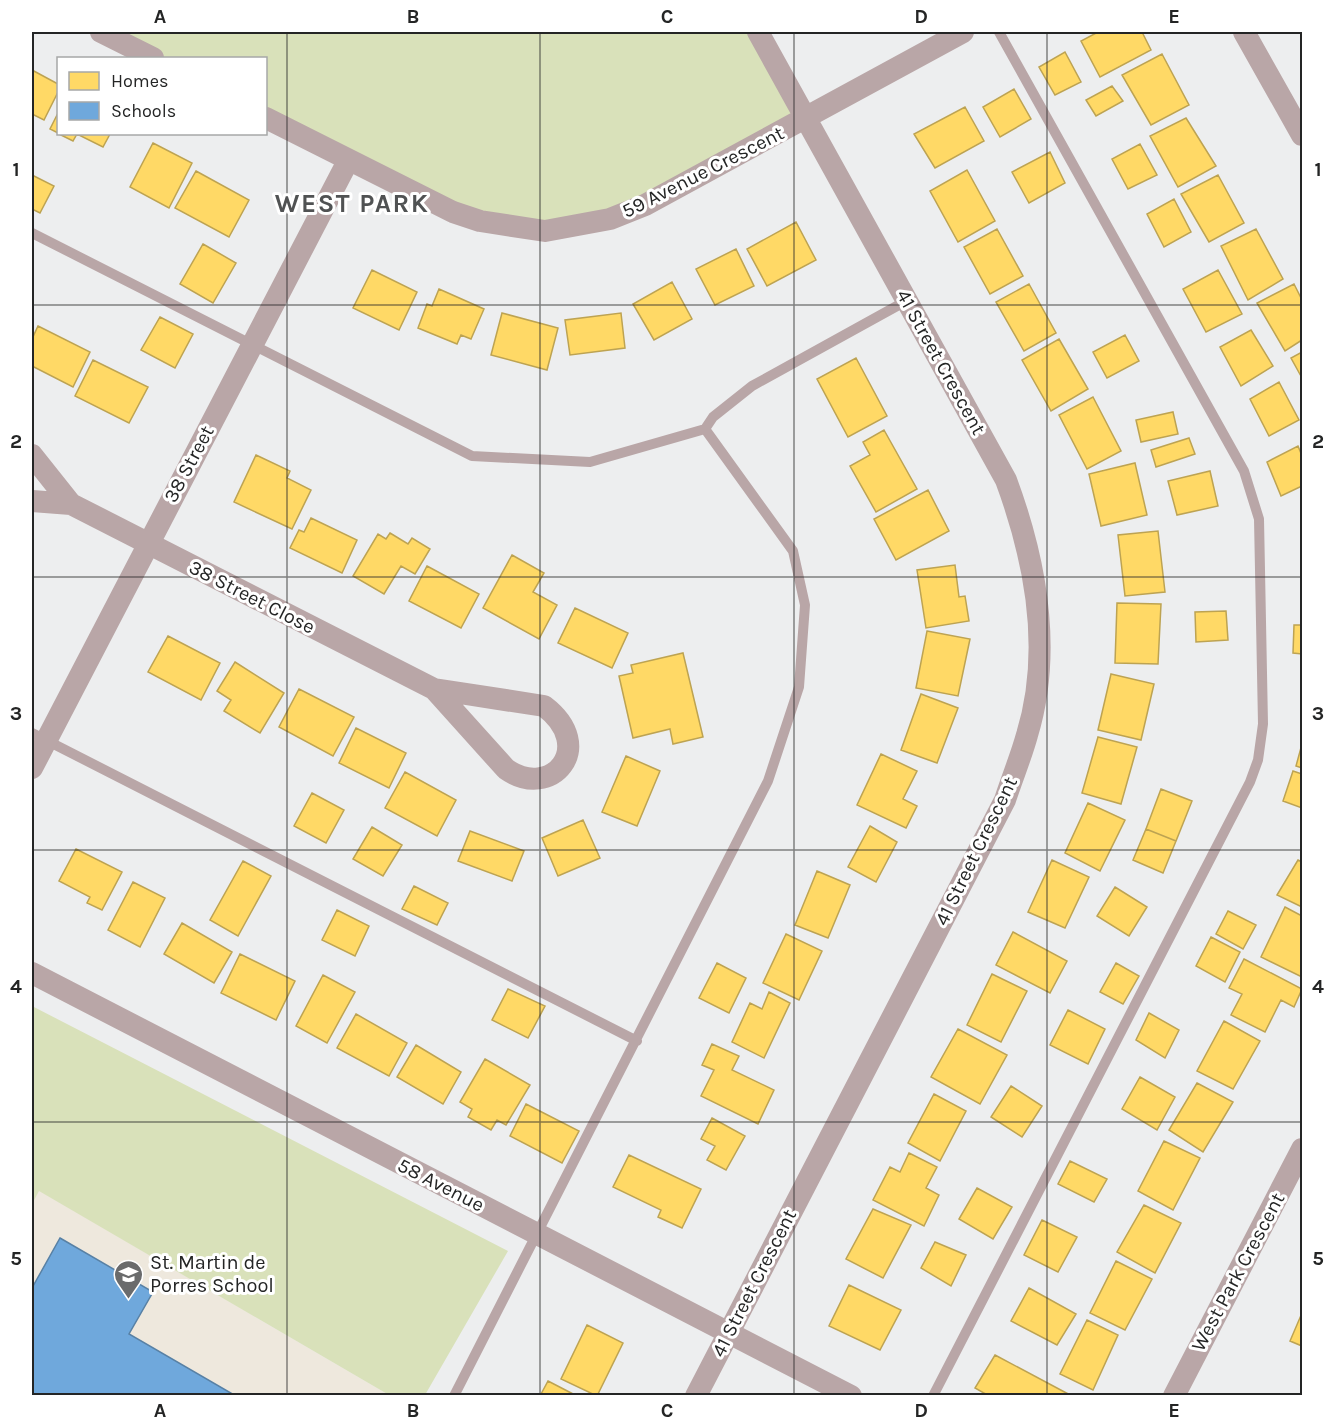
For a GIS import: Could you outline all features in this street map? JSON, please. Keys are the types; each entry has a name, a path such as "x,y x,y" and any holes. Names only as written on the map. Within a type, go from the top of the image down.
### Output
{"street":[{"path":"101,32 151,57"},
{"name":"41 Street Crescent","path":"696,1395 1005,800 1028,733 1037,690 1038,600 1020,519 1006,480 758,32"},
{"name":"59 Avenue Crescent","path":"267,118 348,161 453,212 491,223 545,231 610,219 645,205 963,32"},
{"path":"1244,32 1302,135"},
{"name":"38 Street","path":"32,768 39,736 147,543 348,161"},
{"name":"38 Street Close","path":"32,455 71,504"},
{"name":"38 Street Close","path":"32,501 71,504 434,689 544,706 558,717 566,730 569,744 566,759 556,771 544,778 530,781 516,777 506,769 434,689"},
{"name":"58 Avenue","path":"32,973 851,1395"},
{"name":"West Park Crescent","path":"1174,1395 1302,1149"}],"lane":[{"path":"933,1395 1250,782 1258,760 1263,724 1259,519 1253,494 1244,471 999,32"},
{"path":"32,233 252,347 472,456 590,462 705,429 713,417 752,386 906,301"},
{"path":"454,1395 538,1235 768,781 799,687 805,605 793,551 705,429"},
{"path":"39,736 637,1041"}],"shaded area":[{"name":"St. Martin de Porres School","path":"38,1190 389,1395 32,1395 32,1204"}],"green space":[{"path":"101,32 758,32 806,118 645,205 511,227 267,118 267,57 151,57"},
{"path":"32,1006 508,1251 425,1395 389,1395 39,1191 32,1204"}],"building: Homes":[{"path":"1098,32 1142,32 1151,50 1100,77 1081,41"},
{"path":"1065,52 1081,82 1055,95 1039,67"},
{"path":"1162,54 1189,105 1151,125 1122,75"},
{"path":"32,70 57,83 57,94 44,120 32,114"},
{"path":"1112,86 1123,101 1096,116 1086,100"},
{"path":"1014,89 1031,119 1000,137 983,107"},
{"path":"965,107 984,141 935,168 914,134"},
{"path":"57,115 57,132 50,129"},
{"path":"1186,118 1216,166 1178,187 1150,136"},
{"path":"61,135 76,135 73,141"},
{"path":"79,135 109,135 103,147"},
{"path":"153,143 192,163 169,208 130,187"},
{"path":"1140,144 1157,175 1128,189 1112,159"},
{"path":"1050,152 1065,183 1029,203 1012,172"},
{"path":"967,170 995,221 958,242 930,191"},
{"path":"196,171 249,200 229,237 175,208"},
{"path":"32,175 54,186 40,213 32,209"},
{"path":"1218,175 1244,223 1209,242 1181,194"},
{"path":"1174,199 1191,232 1164,247 1147,214"},
{"path":"796,222 816,260 767,286 747,249"},
{"path":"997,229 1023,276 990,294 964,247"},
{"path":"1256,229 1283,279 1248,300 1221,246"},
{"path":"203,244 236,263 213,303 180,284"},
{"path":"736,249 754,286 715,305 696,269"},
{"path":"372,270 417,292 399,330 353,308"},
{"path":"1218,270 1242,314 1206,332 1183,289"},
{"path":"672,282 692,319 654,340 633,304"},
{"path":"1029,284 1056,333 1024,351 996,302"},
{"path":"1294,284 1302,300 1302,340 1285,351 1257,303"},
{"path":"439,289 484,309 471,339 461,335 457,344 418,328 427,304 432,306"},
{"path":"502,313 558,328 547,370 491,355"},
{"path":"621,313 625,348 570,355 565,320"},
{"path":"160,317 193,334 175,368 141,350"},
{"path":"38,326 90,352 73,387 32,366 32,339"},
{"path":"1251,330 1273,366 1241,386 1220,347"},
{"path":"1125,335 1139,361 1107,378 1093,352"},
{"path":"1059,339 1088,389 1051,411 1022,360"},
{"path":"1302,352 1302,378 1291,358"},
{"path":"856,358 887,416 848,437 817,379"},
{"path":"93,360 148,387 129,423 75,396"},
{"path":"1279,382 1299,420 1269,436 1250,399"},
{"path":"1093,397 1121,451 1087,469 1059,415"},
{"path":"1173,412 1178,434 1141,442 1136,420"},
{"path":"884,430 917,489 876,512 850,466 870,455 863,442"},
{"path":"1189,438 1195,454 1156,467 1151,450"},
{"path":"1298,446 1302,456 1302,486 1281,496 1267,462"},
{"path":"256,455 290,471 287,478 311,490 292,529 234,502"},
{"path":"1135,463 1147,515 1101,526 1089,474"},
{"path":"1210,471 1218,506 1177,515 1168,481"},
{"path":"928,490 949,531 896,560 874,519"},
{"path":"311,518 357,540 342,573 290,548 299,530 304,532"},
{"path":"1158,531 1165,592 1125,596 1118,535"},
{"path":"390,533 408,544 412,538 430,549 415,574 401,566 384,594 353,576 378,534 386,539"},
{"path":"512,555 544,573 533,592 557,605 539,639 483,608"},
{"path":"955,565 959,597 965,596 969,621 926,628 917,570"},
{"path":"427,566 479,594 461,628 409,601"},
{"path":"1117,603 1161,604 1158,664 1115,663"},
{"path":"575,608 628,633 612,668 558,643"},
{"path":"1226,611 1228,640 1196,642 1195,612"},
{"path":"1294,625 1302,625 1302,654 1293,653"},
{"path":"927,631 970,639 958,696 916,688"},
{"path":"168,636 220,663 201,700 148,672"},
{"path":"683,653 703,737 673,744 670,729 633,738 619,676 633,673 631,665"},
{"path":"235,662 284,693 260,733 224,711 231,700 217,691"},
{"path":"1111,674 1154,684 1141,740 1098,730"},
{"path":"299,689 354,717 333,756 279,727"},
{"path":"921,694 958,708 937,763 901,750"},
{"path":"356,728 406,753 389,788 339,763"},
{"path":"1098,737 1137,747 1121,804 1082,793"},
{"path":"1302,744 1302,768 1296,766"},
{"path":"881,754 917,771 903,799 917,806 906,828 857,805"},
{"path":"626,756 660,771 637,826 602,812"},
{"path":"1293,771 1302,774 1302,808 1283,801"},
{"path":"405,772 456,800 437,836 385,808"},
{"path":"1161,789 1192,801 1176,841 1146,829"},
{"path":"312,793 344,810 326,843 294,826"},
{"path":"1088,803 1125,820 1100,871 1065,853"},
{"path":"583,820 600,858 558,876 542,838"},
{"path":"870,826 897,842 876,882 848,867"},
{"path":"372,827 402,845 383,876 353,859"},
{"path":"1146,829 1176,841 1163,873 1133,860"},
{"path":"470,831 524,851 512,881 458,861"},
{"path":"76,849 122,872 102,910 87,903 90,897 59,881"},
{"path":"1052,860 1089,877 1065,928 1028,912"},
{"path":"1298,860 1302,862 1302,907 1277,895"},
{"path":"243,861 271,876 238,936 210,920"},
{"path":"817,871 850,885 828,938 795,925"},
{"path":"133,882 165,898 140,947 108,930"},
{"path":"414,886 448,903 437,925 402,909"},
{"path":"1115,887 1147,907 1129,936 1097,916"},
{"path":"1285,907 1302,916 1302,977 1261,957"},
{"path":"337,910 369,926 355,956 322,940"},
{"path":"1228,911 1256,925 1243,949 1216,934"},
{"path":"182,923 232,952 214,983 164,954"},
{"path":"1013,932 1067,961 1050,993 996,965"},
{"path":"786,934 822,951 799,1000 763,983"},
{"path":"1211,937 1240,952 1225,982 1196,966"},
{"path":"240,954 295,981 276,1020 221,993"},
{"path":"1244,959 1302,989 1294,1007 1281,1000 1265,1032 1231,1015 1242,994 1229,988"},
{"path":"717,963 746,978 729,1013 699,998"},
{"path":"1116,963 1139,976 1123,1004 1100,992"},
{"path":"992,974 1027,991 1001,1042 967,1025"},
{"path":"323,975 355,992 327,1043 296,1026"},
{"path":"508,989 545,1006 528,1038 492,1020"},
{"path":"769,992 790,1003 764,1058 732,1042 750,1003 762,1009"},
{"path":"1068,1010 1105,1029 1088,1064 1050,1045"},
{"path":"1149,1013 1179,1030 1165,1058 1136,1040"},
{"path":"356,1014 407,1043 389,1076 337,1048"},
{"path":"1224,1021 1260,1041 1233,1089 1197,1071"},
{"path":"958,1029 1007,1055 980,1104 931,1077"},
{"path":"712,1044 739,1056 732,1070 774,1090 758,1124 701,1096 714,1070 702,1065"},
{"path":"416,1045 461,1072 443,1104 397,1077"},
{"path":"485,1059 530,1085 506,1125 497,1120 491,1130 468,1117 472,1109 460,1102"},
{"path":"1140,1077 1175,1097 1157,1130 1122,1109"},
{"path":"1197,1083 1233,1102 1203,1152 1169,1130"},
{"path":"1011,1086 1042,1106 1022,1137 991,1117"},
{"path":"934,1094 966,1111 940,1161 908,1143"},
{"path":"526,1104 579,1131 562,1163 510,1136"},
{"path":"712,1118 745,1136 726,1170 707,1160 715,1146 701,1139"},
{"path":"1164,1141 1200,1158 1173,1210 1138,1191"},
{"path":"909,1153 937,1167 926,1188 939,1195 924,1226 873,1200 890,1167 900,1172"},
{"path":"629,1155 701,1189 682,1228 658,1217 661,1210 613,1187"},
{"path":"1070,1161 1107,1179 1094,1202 1058,1184"},
{"path":"977,1188 1012,1207 993,1239 959,1219"},
{"path":"1144,1205 1181,1223 1155,1273 1117,1252"},
{"path":"873,1209 911,1225 883,1278 846,1259"},
{"path":"1042,1220 1077,1237 1058,1272 1024,1255"},
{"path":"935,1242 966,1255 951,1286 921,1268"},
{"path":"1116,1261 1152,1279 1125,1330 1090,1313"},
{"path":"849,1285 901,1310 880,1350 829,1326"},
{"path":"1029,1288 1076,1314 1057,1345 1011,1321"},
{"path":"1302,1313 1302,1346 1290,1341"},
{"path":"1087,1320 1118,1335 1093,1390 1060,1374"},
{"path":"587,1325 623,1343 597,1396 561,1379"},
{"path":"995,1355 1072,1396 989,1396 975,1388"},
{"path":"548,1381 577,1396 540,1396"}],"building: Schools":[{"path":"60,1238 153,1292 129,1334 236,1396 32,1396 32,1288"}],"place":[{"name":"St. Martin de Porres School","path":"129,1300"}],"district":[{"name":"WEST PARK","path":"352,203"}]}
